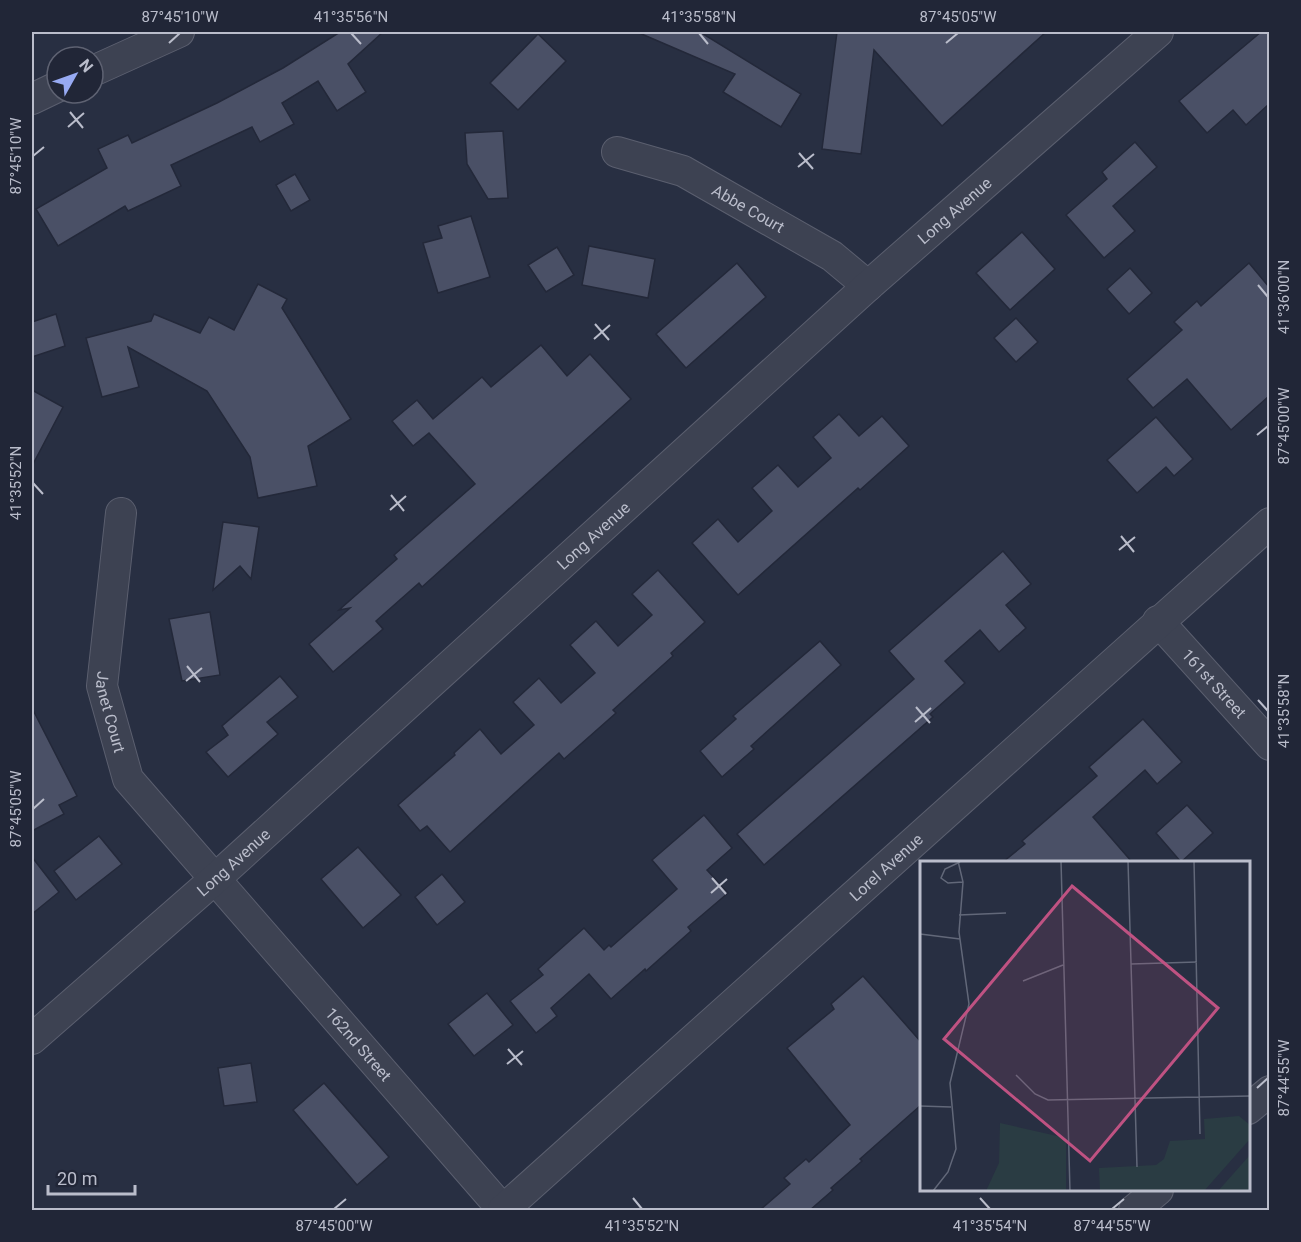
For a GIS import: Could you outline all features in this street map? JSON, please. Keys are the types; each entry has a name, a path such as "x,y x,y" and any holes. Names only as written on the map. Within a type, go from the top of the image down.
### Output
{"street":[{"path":"105,66 179,32"},
{"name":"Long Avenue","path":"32,1040 216,878 868,286 1158,32"},
{"name":"Abbe Court","path":"616,152 683,171 832,256 868,286"},
{"name":"Janet Court","path":"121,513 102,686 128,779 216,878"},
{"name":"Lorel Avenue","path":"503,1210 1269,523"},
{"name":"161st Street","path":"1158,621 1269,745"},
{"name":"162nd Street","path":"216,878 503,1210"},
{"path":"1250,1107 1269,1091"},
{"path":"1134,1210 1157,1191"}],"building":[{"path":"340,32 383,32 348,64 366,92 337,111 318,81 282,103 294,124 260,142 252,127 171,165 181,186 128,211 125,206 58,246 36,209 107,168 98,149 128,135 132,143 217,103 283,68"},
{"path":"637,32 700,32 801,94 781,127 723,92 735,74"},
{"path":"837,32 1046,32 942,126 874,50 861,154 822,149"},
{"path":"1261,32 1269,32 1269,104 1246,125 1233,110 1207,133 1179,101"},
{"path":"538,34 566,61 518,110 490,83"},
{"path":"503,131 508,198 488,199 467,164 465,133"},
{"path":"1135,142 1157,167 1113,206 1135,231 1104,258 1066,215 1107,179 1102,172"},
{"path":"295,174 310,200 291,211 276,185"},
{"path":"471,216 490,277 438,293 423,243 442,238 438,226"},
{"path":"1022,232 1055,269 1010,310 976,273"},
{"path":"589,246 655,259 648,298 582,285"},
{"path":"557,247 574,275 546,292 528,265"},
{"path":"737,263 766,297 686,368 656,334"},
{"path":"1249,263 1269,287 1269,396 1231,430 1187,379 1153,408 1127,379 1182,330 1174,322 1197,301 1201,306"},
{"path":"1130,268 1152,293 1129,314 1107,289"},
{"path":"258,284 287,299 282,308 351,419 308,446 317,486 258,498 250,457 207,391 128,347 139,387 102,397 86,338 151,321 154,314 200,333 209,317 234,330"},
{"path":"56,314 65,346 32,357 32,322"},
{"path":"1016,318 1038,342 1016,362 994,338"},
{"path":"541,345 567,376 590,354 631,399 422,587 419,583 376,621 383,629 333,672 309,644 350,608 339,610 397,559 394,555 475,484 429,433 413,446 392,421 417,400 433,419 482,377 491,387"},
{"path":"32,390 63,407 32,466"},
{"path":"839,414 859,436 882,416 909,446 860,490 858,488 738,595 692,543 718,519 738,542 772,511 752,488 778,465 798,487 831,458 813,437"},
{"path":"1156,417 1193,459 1174,476 1166,467 1137,493 1107,460"},
{"path":"223,522 259,527 251,579 240,566 213,590"},
{"path":"1003,551 1031,584 1006,605 1026,628 999,652 980,630 945,661 965,683 930,714 933,717 764,865 737,834 914,679 889,651"},
{"path":"658,570 705,622 671,653 673,656 613,710 616,713 564,759 559,753 450,852 427,826 420,831 398,805 455,755 454,753 480,729 501,754 534,725 513,702 539,678 561,703 595,673 570,645 596,621 618,646 652,615 632,594"},
{"path":"210,612 220,675 182,681 169,619"},
{"path":"820,641 841,665 751,746 754,749 722,777 700,751 736,719 733,716"},
{"path":"280,676 298,697 267,722 278,734 228,777 206,752 228,735 222,726"},
{"path":"32,708 77,796 59,805 64,814 32,831"},
{"path":"1143,719 1182,762 1157,784 1145,770 1093,817 1131,861 1004,861 1025,844 1022,841 1097,776 1089,767"},
{"path":"1187,805 1213,833 1180,861 1156,833"},
{"path":"704,815 732,848 707,870 728,893 688,927 691,931 611,999 589,974 551,1008 557,1016 536,1033 510,1001 543,975 538,969 584,928 604,950 609,945 611,947 677,889 652,860"},
{"path":"99,836 122,864 76,900 54,871"},
{"path":"358,847 401,895 363,928 321,879"},
{"path":"32,857 59,892 32,914"},
{"path":"442,874 465,902 437,925 415,897"},
{"path":"863,976 920,1041 920,1106 860,1159 862,1161 810,1210 760,1210 790,1184 784,1178 806,1159 809,1162 850,1125 787,1048 834,1009 831,1004"},
{"path":"487,993 513,1025 474,1056 448,1024"},
{"path":"251,1063 257,1102 224,1106 218,1068"},
{"path":"324,1083 389,1157 357,1185 293,1110"}]}
